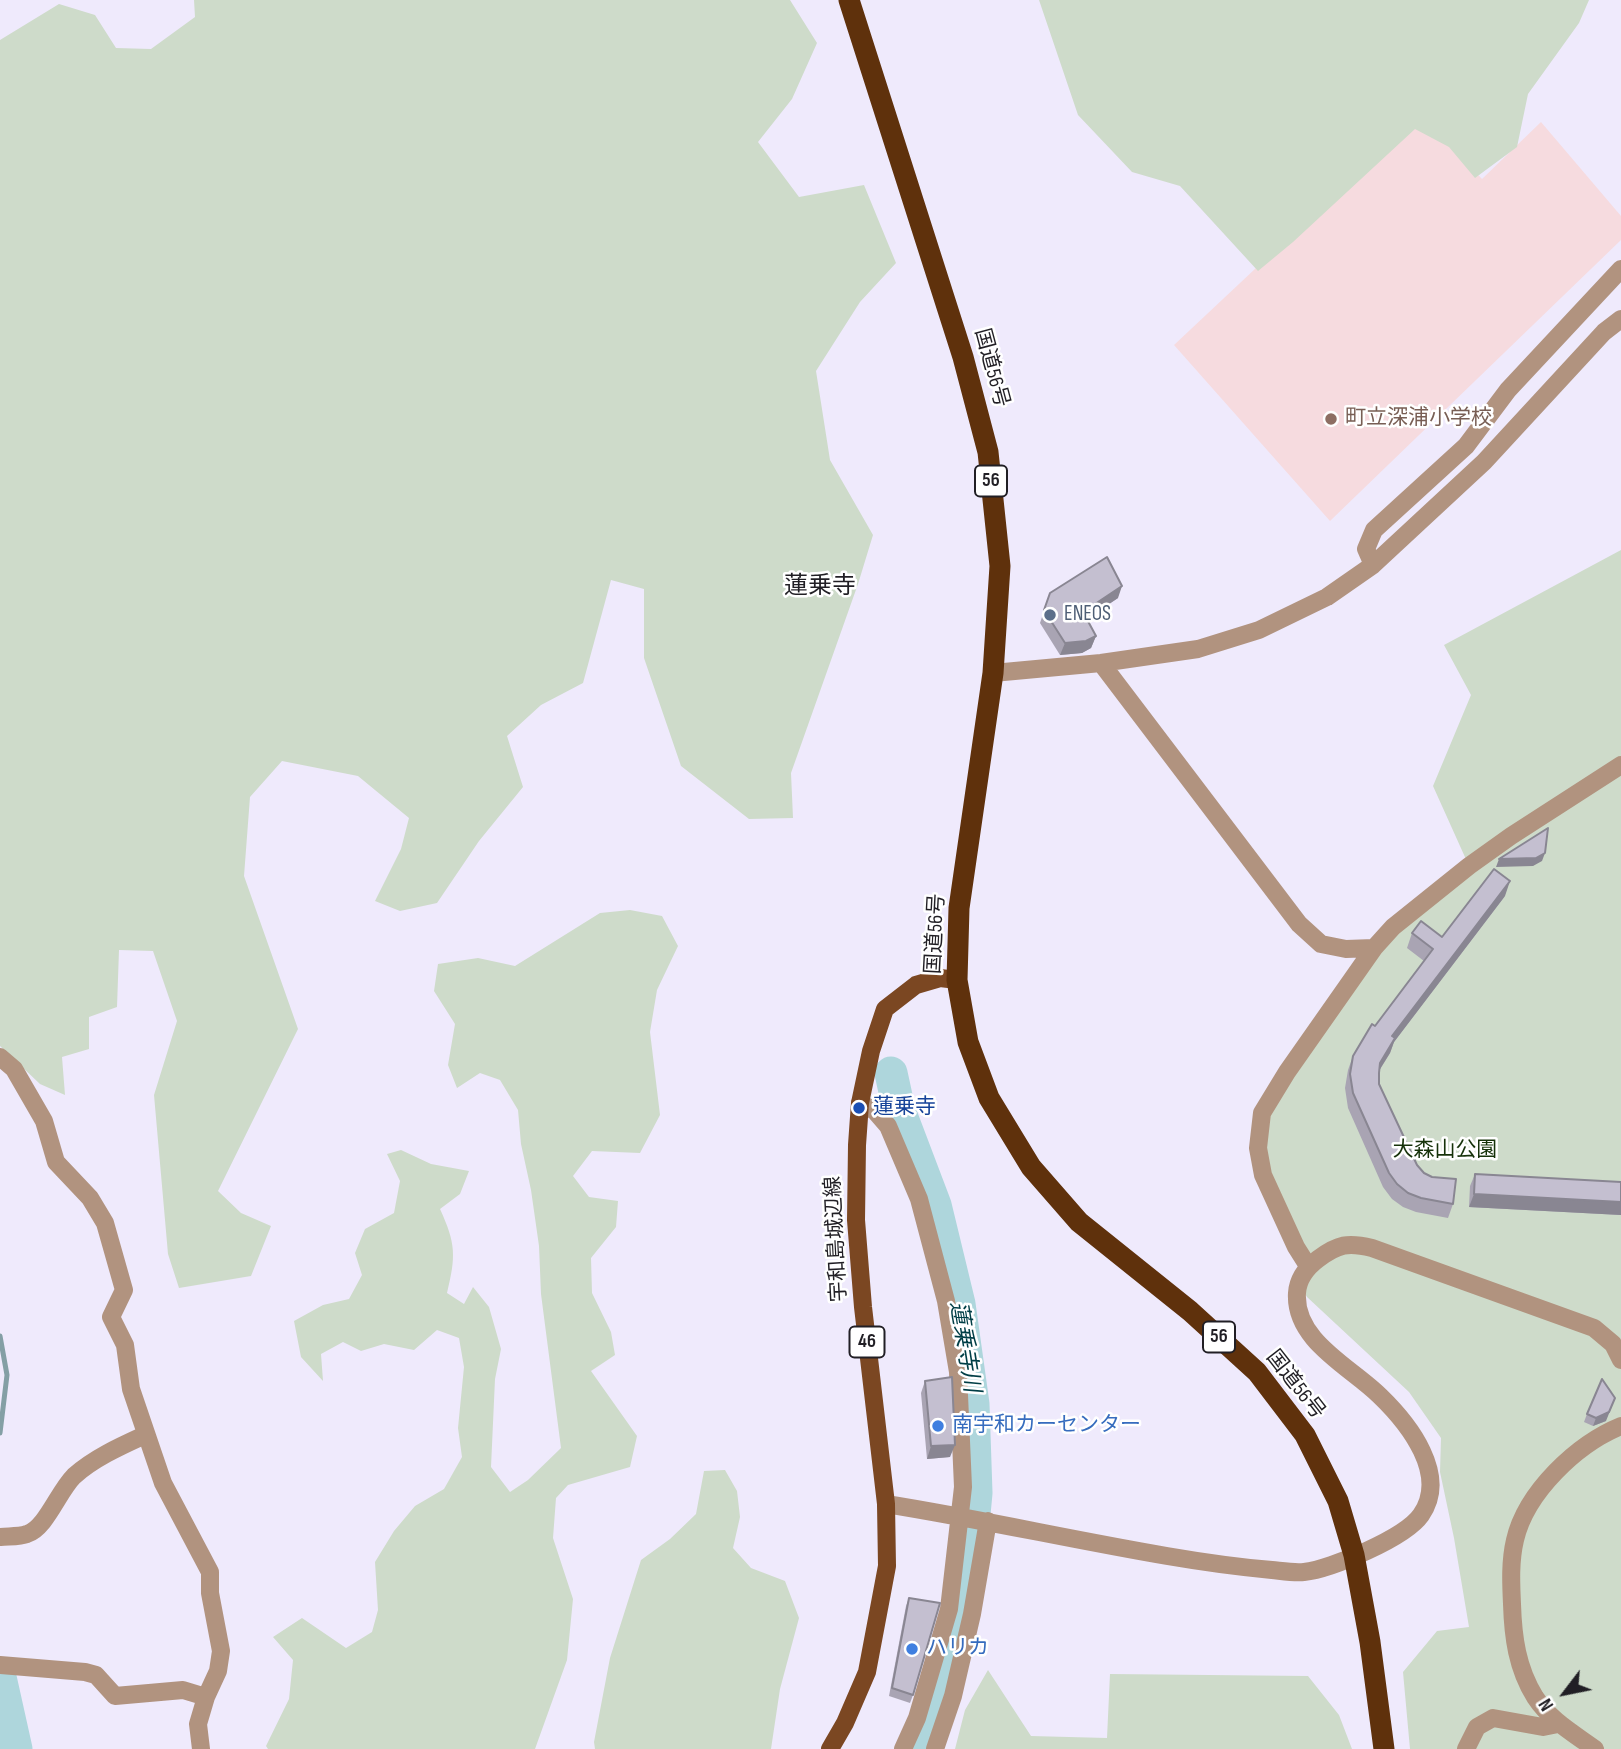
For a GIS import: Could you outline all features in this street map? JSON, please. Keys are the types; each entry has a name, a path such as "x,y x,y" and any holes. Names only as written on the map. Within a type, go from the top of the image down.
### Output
{"highway":[{"name":"国道56号","path":"849,0 964,357 988,452 1000,566 993,673 959,908 957,980 968,1042 989,1098 1031,1167 1079,1222 1190,1311 1257,1372 1305,1435 1339,1501 1354,1555 1370,1642 1384,1749"}],"main road":[{"name":"宇和島城辺線","path":"830,1749 845,1723 867,1672 887,1566 886,1504 863,1307 856,1220 860,1103 871,1051 885,1009 916,985 940,978 957,980"}],"street":[{"path":"1373,565 1366,549 1374,530 1466,446 1508,390 1621,270"},
{"path":"993,673 1101,663 1198,649 1258,630 1327,597 1373,565 1484,463 1604,332 1621,319"},
{"path":"1101,663 1299,924 1321,944 1346,949 1374,948"},
{"path":"1308,1266 1296,1247 1263,1175 1258,1149 1262,1113 1287,1072 1374,948 1394,927 1469,866 1511,836 1621,765"},
{"path":"0,1057 14,1069 44,1121 56,1162 90,1198 105,1223 124,1290 111,1317 125,1345 131,1389 163,1483 210,1572 221,1651 218,1671 205,1697 198,1724 201,1749"},
{"path":"860,1103 875,1111 888,1126 919,1199 946,1301 958,1372 963,1488 949,1609 917,1718 903,1749"},
{"path":"886,1504 1198,1562 1302,1572 1332,1565 1397,1536 1421,1517 1432,1493 1428,1466 1411,1432 1380,1396 1321,1346 1305,1325 1296,1306 1298,1282 1308,1266 1329,1251 1352,1243 1594,1328 1614,1343 1621,1360"},
{"path":"1595,1749 1564,1727 1535,1697 1518,1660 1513,1631 1511,1568 1515,1538 1527,1511 1559,1466 1604,1433 1621,1426"},
{"path":"0,1537 27,1534 40,1527 60,1492 76,1475 102,1457 145,1435"},
{"path":"934,1749 953,1696 972,1614 988,1521"},
{"path":"0,1665 85,1672 96,1675 115,1696 183,1690 205,1697"},
{"path":"1465,1749 1477,1727 1493,1718 1543,1727 1564,1727"}],"shaded area":[{"path":"1420,114 1482,179 1541,122 1621,216 1621,240 1330,521 1174,345"}],"green space":[{"path":"194,0 790,0 817,43 792,99 758,142 799,197 864,185 896,263 860,302 816,371 830,460 873,535 791,773 793,818 749,819 681,766 644,658 644,589 611,580 583,683 541,705 507,736 523,787 479,841 437,903 400,911 375,901 401,849 409,818 358,776 282,761 250,797 244,876 298,1029 218,1191 241,1213 271,1226 251,1276 179,1288 168,1254 154,1095 177,1021 153,951 119,950 117,1007 89,1017 89,1049 62,1057 65,1095 40,1084 0,1046 0,40 59,4 95,15 116,48 151,49 195,17"},
{"path":"1039,0 1589,0 1579,23 1528,94 1517,147 1475,178 1449,147 1415,129 1258,271 1180,186 1132,172 1078,115"},
{"name":"大森山公園","path":"1621,550 1621,1749 1410,1749 1403,1672 1437,1631 1469,1627 1440,1472 1441,1438 1409,1392 1307,1297 1298,1282 1308,1266 1263,1175 1262,1113 1374,948 1469,866 1433,786 1471,695 1444,645"},
{"path":"630,910 662,916 678,946 657,990 650,1032 660,1115 640,1153 592,1151 573,1176 589,1197 618,1201 616,1227 591,1258 592,1293 611,1332 615,1355 591,1371 637,1436 630,1467 568,1485 556,1498 553,1538 573,1599 567,1660 535,1749 268,1749 266,1746 289,1699 293,1660 273,1637 302,1618 346,1648 372,1632 378,1610 375,1562 394,1531 415,1506 444,1489 462,1457 458,1428 464,1367 459,1338 437,1330 414,1350 384,1344 361,1351 343,1342 321,1354 323,1381 301,1357 294,1321 323,1305 349,1299 362,1275 355,1253 365,1229 394,1213 400,1181 387,1154 401,1150 431,1164 469,1171 460,1194 440,1209 453,1250 447,1293 464,1304 473,1287 489,1307 501,1349 495,1379 491,1467 510,1492 528,1480 561,1448 541,1294 539,1246 521,1144 518,1110 500,1080 480,1073 457,1088 448,1065 455,1024 434,991 438,964 478,958 515,966 600,913"},
{"path":"725,1470 737,1491 740,1517 733,1548 751,1568 785,1581 799,1618 780,1689 771,1749 595,1749 594,1742 610,1658 641,1560 670,1539 696,1514 704,1471"},
{"path":"988,1670 1031,1736 1107,1738 1110,1674 1308,1676 1339,1715 1352,1749 955,1749 965,1710"}],"building":[{"path":"1107,557 1122,586 1083,612 1096,636 1086,641 1065,643 1044,610 1050,593"},
{"path":"1548,828 1545,853 1536,858 1499,859"},
{"path":"1494,869 1510,881 1392,1036 1395,1038 1380,1063 1379,1084 1417,1165 1432,1177 1456,1179 1453,1204 1421,1198 1408,1193 1397,1184 1389,1173 1353,1093 1350,1074 1353,1056 1372,1024 1375,1026 1433,949 1412,933 1421,921 1442,937"},
{"path":"1475,1174 1621,1182 1621,1202 1474,1194"},
{"path":"952,1377 955,1445 931,1446 925,1381"},
{"path":"1602,1379 1615,1398 1609,1412 1596,1418 1587,1414"},
{"path":"909,1598 940,1603 913,1695 892,1688"}],"waterway":[{"name":"蓮乗寺川","path":"891,1073 899,1110 935,1205 959,1304 973,1404 976,1493 969,1567 951,1655 928,1734 920,1749"},
{"path":"0,1336 7,1375 0,1433"},
{"path":"0,1677 16,1749"}],"place":[{"name":"町立深浦小学校","path":"1331,419"},
{"name":"ENEOS","path":"1050,615"},
{"name":"蓮乗寺","path":"859,1108"},
{"name":"南宇和カーセンター","path":"938,1426"},
{"name":"ハリカ","path":"912,1649"}],"district":[{"name":"蓮乗寺","path":"820,587"}]}
